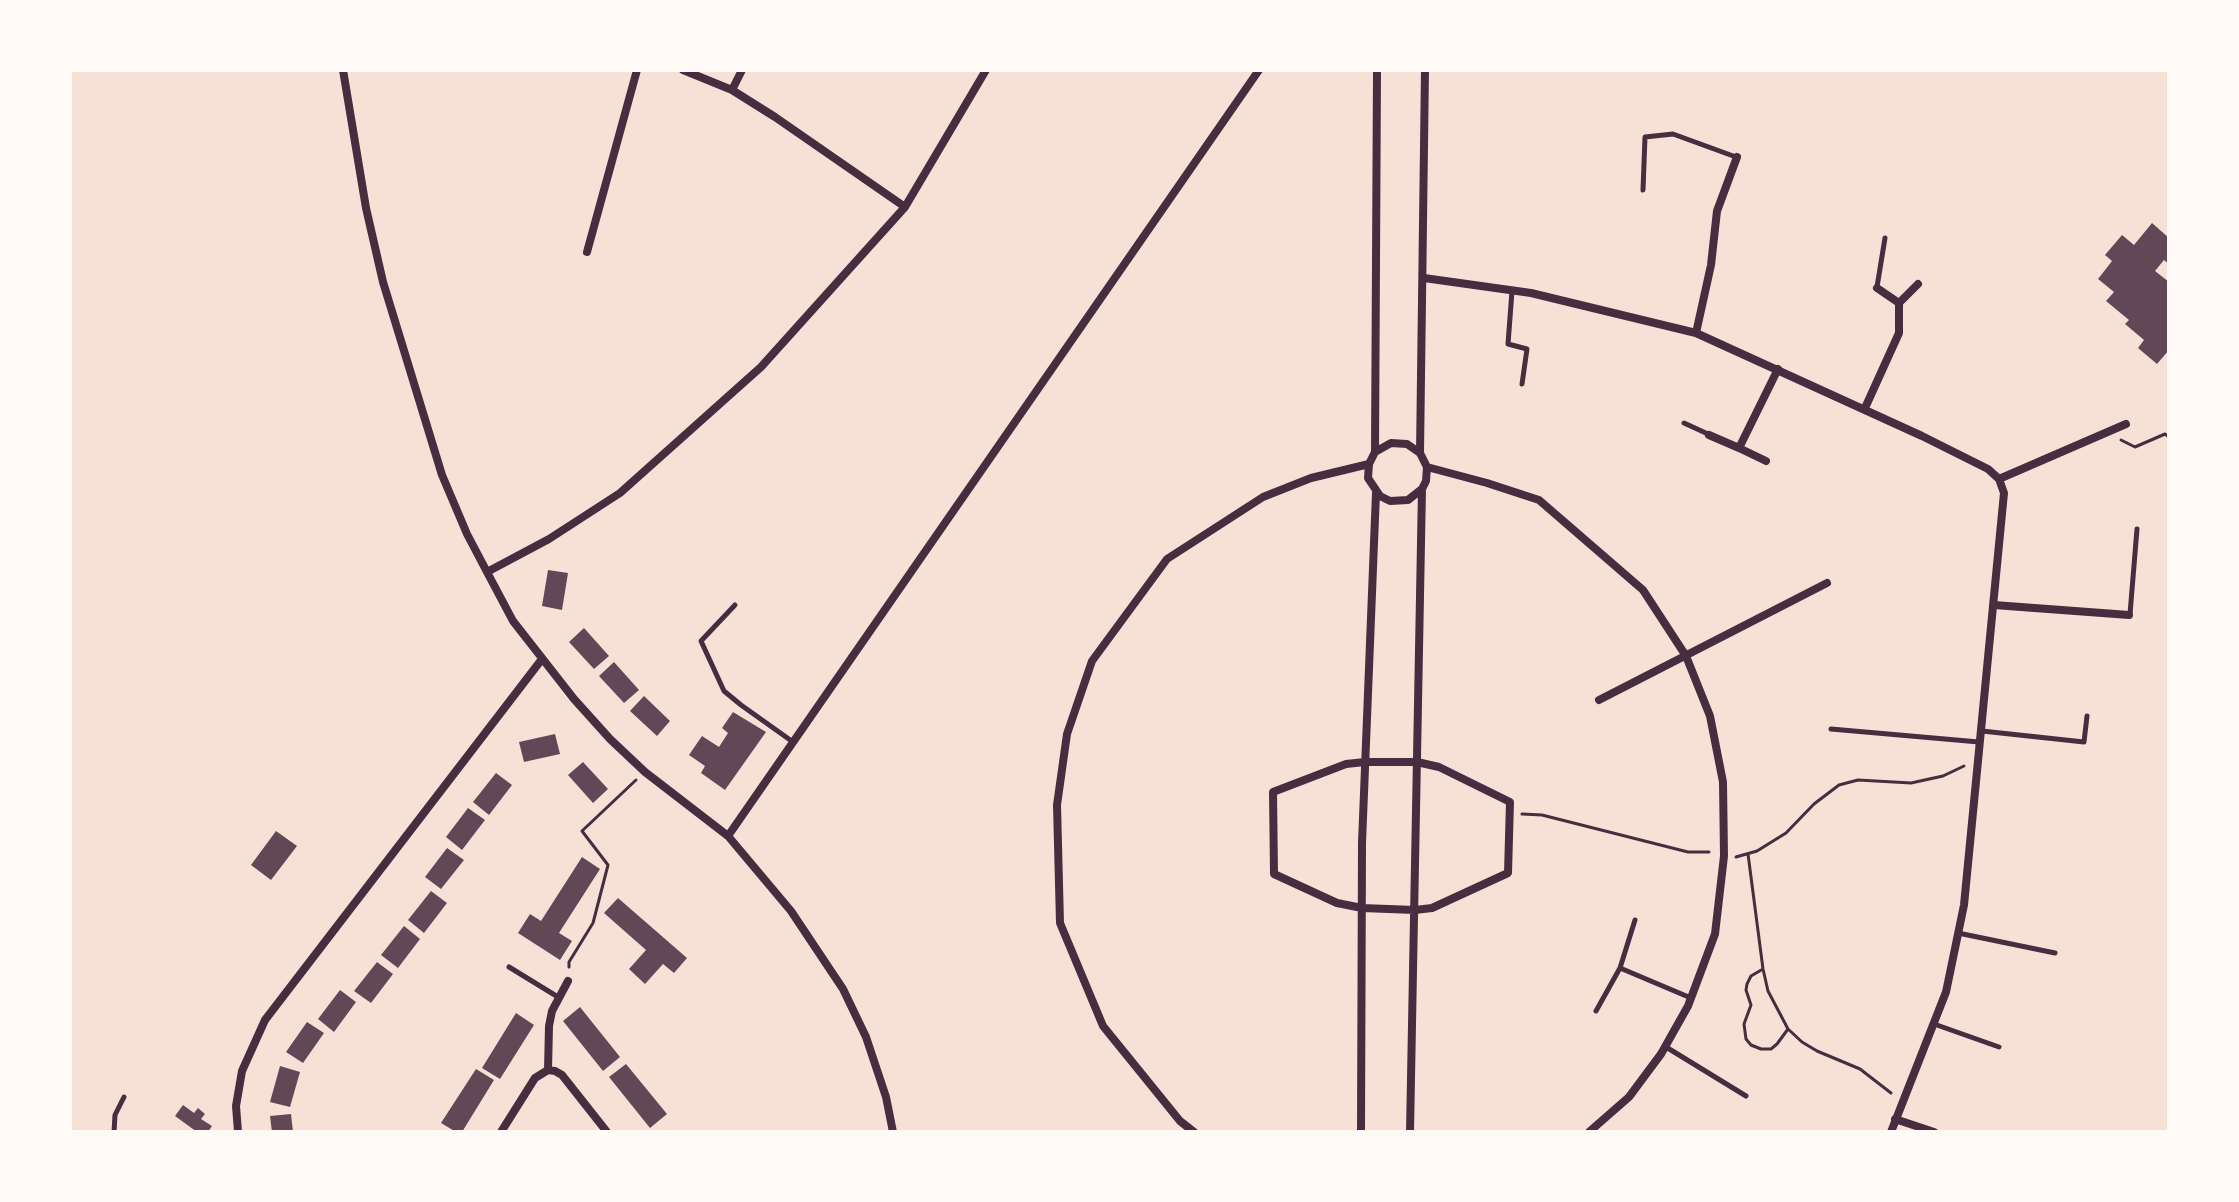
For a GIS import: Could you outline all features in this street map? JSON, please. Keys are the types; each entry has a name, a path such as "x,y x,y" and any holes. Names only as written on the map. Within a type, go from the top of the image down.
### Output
{"street":[{"path":"343,70 366,208 383,282 442,475 467,534 513,621 592,719 645,772 728,836 791,911 843,989 866,1037 886,1097 893,1132"},
{"path":"587,252 637,70"},
{"path":"683,70 732,90 905,207"},
{"path":"732,90 742,70"},
{"path":"487,572 549,539 620,493 761,367 905,207 986,70"},
{"path":"728,836 1259,70"},
{"path":"1375,452 1377,70"},
{"path":"1420,453 1425,70"},
{"path":"1696,333 1711,265 1717,211 1737,157"},
{"path":"1424,278 1512,291 1696,333 1865,408 1988,469 1999,479 2004,493 1964,905 1946,992 1891,1132"},
{"path":"1865,408 1899,333 1899,303 1918,284"},
{"path":"1877,288 1899,303"},
{"path":"1739,448 1778,369"},
{"path":"1999,479 2126,424"},
{"path":"1709,435 1766,461"},
{"path":"1361,1132 1365,762 1376,493 1368,478 1369,464 1382,446 1398,442 1412,446 1420,453 1427,467 1422,489 1408,500 1397,502 1376,493"},
{"path":"1194,1132 1180,1121 1103,1026 1060,923 1057,805 1067,734 1092,661 1167,559 1263,497 1311,478 1369,464"},
{"path":"1427,467 1539,500 1643,590 1686,656 1710,716 1723,782 1724,856 1715,934 1691,998 1665,1046 1629,1097 1589,1132"},
{"path":"1410,1132 1422,489"},
{"path":"1599,700 1827,583"},
{"path":"1994,605 2129,615"},
{"path":"238,1132 236,1106 242,1071 265,1020 542,659"},
{"path":"1365,762 1417,762 1439,767 1510,802 1508,873 1432,908 1415,910 1362,908 1337,903 1274,874 1273,792 1346,764 1365,762"},
{"path":"548,1070 552,1011 568,981"},
{"path":"501,1132 535,1078 548,1070 562,1075 607,1132"},
{"path":"1895,1119 1934,1132"}],"lane":[{"path":"1643,190 1645,137 1673,134 1737,157"},
{"path":"1877,288 1885,238"},
{"path":"1512,291 1508,344 1527,349 1522,384"},
{"path":"1684,423 1709,435"},
{"path":"2129,615 2137,529"},
{"path":"735,605 701,641 724,691 793,742"},
{"path":"1982,731 2084,742 2087,716"},
{"path":"1831,729 1980,742"},
{"path":"1596,1011 1620,968 1635,920"},
{"path":"1958,933 2055,953"},
{"path":"509,967 558,997"},
{"path":"1620,968 1691,998"},
{"path":"1934,1024 1999,1047"},
{"path":"1665,1046 1746,1096"},
{"path":"114,1132 115,1115 124,1097"}],"path":[{"path":"2107,433 2135,447 2165,434 2169,437"},
{"path":"1510,815 1542,815 1688,852 1735,857 1757,851 1786,833 1814,804 1839,785 1858,780 1911,783 1943,776 1979,759"},
{"path":"568,981 569,962 593,923 608,865 582,831 645,772"},
{"path":"1748,854 1768,991 1788,1029 1809,1046 1874,1078 1902,1103"},
{"path":"1763,969 1751,976 1747,984 1751,1005 1744,1024 1746,1039 1751,1045 1771,1049 1788,1029"}],"building":[{"path":"2152,223 2169,238 2169,264 2164,260 2155,271 2169,282 2169,350 2157,364 2138,348 2144,340 2125,324 2129,320 2106,301 2114,292 2098,279 2112,261 2105,255 2122,235 2134,245"},
{"path":"548,570 568,573 562,610 542,606"},
{"path":"584,628 609,656 594,669 569,642"},
{"path":"614,662 639,690 624,703 599,676"},
{"path":"644,696 670,721 657,736 630,711"},
{"path":"733,712 766,732 725,790 701,773 705,766 689,755 702,736 719,747 728,733 722,728"},
{"path":"555,734 560,754 524,762 519,742"},
{"path":"583,762 608,789 593,803 568,775"},
{"path":"496,773 512,785 489,815 473,802"},
{"path":"468,808 485,820 462,850 446,837"},
{"path":"276,831 297,846 271,880 251,865"},
{"path":"447,848 464,860 441,889 425,877"},
{"path":"582,857 600,869 559,933 572,941 560,960 518,933 530,914 541,921"},
{"path":"431,891 447,903 424,933 408,920"},
{"path":"618,898 687,958 674,973 663,964 645,984 629,969 646,950 604,913"},
{"path":"404,926 420,939 398,968 381,955"},
{"path":"377,962 393,974 371,1003 354,991"},
{"path":"340,990 356,1002 334,1032 318,1019"},
{"path":"580,1007 620,1057 603,1071 563,1021"},
{"path":"516,1013 534,1025 500,1079 482,1068"},
{"path":"307,1022 324,1033 303,1063 286,1052"},
{"path":"626,1064 667,1114 650,1128 609,1077"},
{"path":"280,1066 300,1072 290,1107 270,1102"},
{"path":"476,1069 494,1080 462,1132 456,1132 441,1123"},
{"path":"183,1105 194,1113 198,1108 205,1114 201,1119 212,1126 208,1132 197,1132 175,1116"},
{"path":"291,1114 293,1132 272,1132 270,1116"}]}
